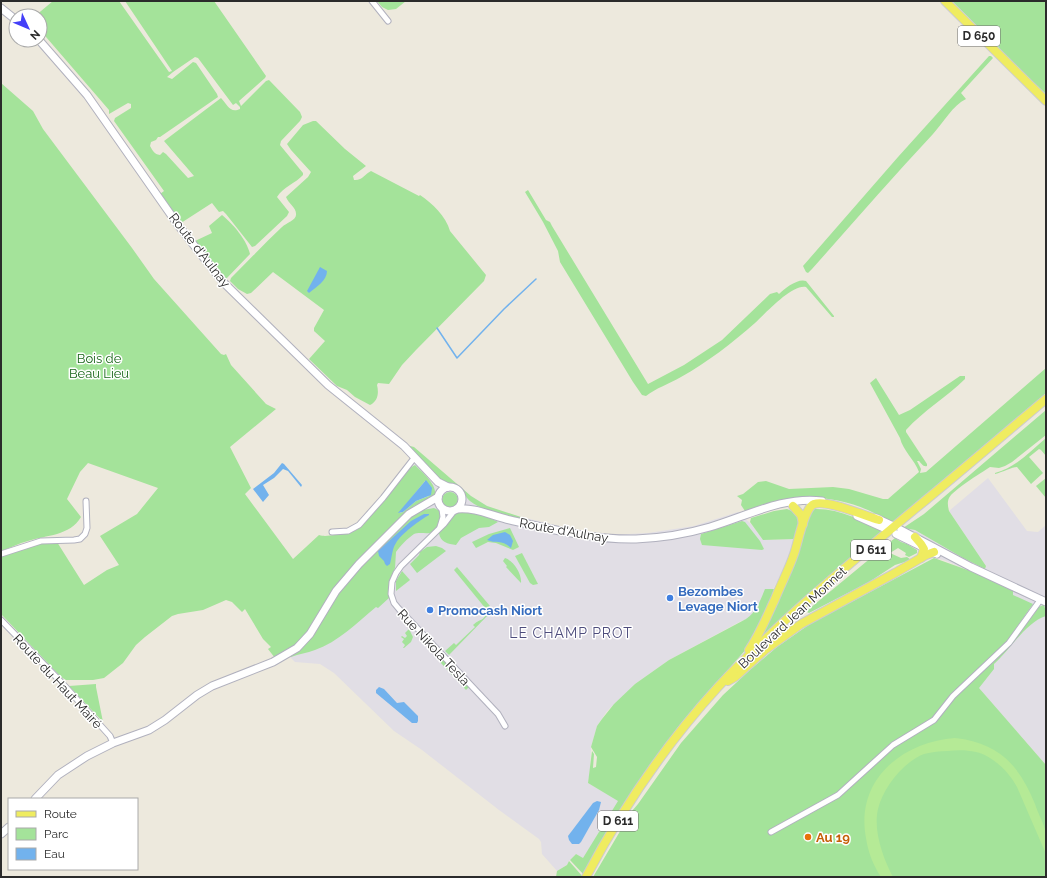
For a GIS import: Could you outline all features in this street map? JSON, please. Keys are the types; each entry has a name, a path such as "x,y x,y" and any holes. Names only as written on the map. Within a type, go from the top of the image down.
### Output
{"main road":[{"name":"D 650","path":"945,1 1046,101"},
{"name":"Boulevard Jean Monnet","path":"586,877 618,822 654,767 680,732 728,678 790,616 1046,398"},
{"name":"Boulevard Jean Monnet","path":"590,877 624,818 656,769 728,678 810,602 1046,403"},
{"path":"879,520 836,506 816,503 811,506 806,514 794,555 763,625 754,643 729,672 728,678 735,677 765,650 801,624 934,552"},
{"path":"793,506 801,515 803,524"},
{"path":"915,537 923,547 924,551 921,558"}],"street":[{"path":"372,1 388,21"},
{"name":"Route d'Aulnay","path":"46,48 87,95 178,225 216,274 323,380 404,446 438,482 448,487"},
{"path":"332,532 348,531 359,525 415,457"},
{"name":"Route d'Aulnay","path":"424,468 434,484 438,496"},
{"path":"36,798 53,780 87,756 113,744 143,733 156,726 197,695 212,686 273,662 297,648 310,634 331,600 350,574 403,518 415,510 432,501 443,489 448,487 456,489 461,494 461,503 455,510 449,512 441,508 429,506 415,510"},
{"path":"438,496 438,502 443,517 440,528"},
{"name":"Route d'Aulnay","path":"462,498 479,510"},
{"path":"1,554 41,541 80,539 85,534 87,528 86,501"},
{"path":"796,501 819,501 842,505 879,520 888,527 843,511 811,506 772,507 796,501"},
{"name":"Route d'Aulnay","path":"455,510 465,508 479,510 509,520 592,537 636,539 675,535 712,526 772,507"},
{"name":"Rue Nikola Tesla","path":"455,510 440,528 398,570 392,582 392,598 399,609 498,714 505,726"},
{"path":"771,832 838,795 893,744 936,718 947,702 1009,643 1043,601 971,567 915,537 899,532 923,547 971,567"},
{"name":"Route du Haut Mairé","path":"1,620 63,684 110,736 113,744"}],"shaded area":[{"path":"423,456 471,496 487,506 509,514 567,528 610,535 648,533 694,526 738,512 751,524 763,540 795,539 785,566 759,616 741,621 669,660 635,684 607,711 597,726 591,747 588,783 619,801 583,859 576,854 567,865 557,871 542,854 541,842 539,839 422,750 394,731 334,673 320,664 295,662 289,656 268,649 275,646 410,468"},
{"path":"988,478 1027,531 1038,532 1046,525 1046,765 969,677 1005,644 1013,595 995,582 944,560 934,558 901,542 894,535 903,528 915,530 963,558 985,568 986,566 949,511"}],"green space":[{"path":"53,1 119,1 169,72 172,71 125,1 214,1 266,76 239,101 241,106 266,81 269,80 300,112 302,117 281,141 280,145 303,173 300,178 283,190 277,197 289,212 287,216 255,246 252,247 226,214 223,211 219,212 212,203 181,223 160,194 164,191 114,121 115,118 131,108 131,104 128,103 109,114 109,110 48,39 48,8 45,8","holes":["195,57 198,58 233,105 236,103 240,109 231,109 221,98 164,141 194,176 188,178 166,154 163,152 160,155 156,154 150,146 151,142 218,97 196,63 193,62 172,79 167,77"]},
{"path":"377,1 406,1 396,9 388,10 382,7"},
{"path":"952,1 1046,1 1046,94 1022,71"},
{"path":"989,56 993,58 961,93 966,99 952,110 933,134 812,269 808,273 806,272 803,266"},
{"name":"Bois de Beau Lieu","path":"1,83 33,111 43,129 154,279 221,354 226,354 231,365 266,404 276,409 230,447 251,488 245,494 293,559 319,535 326,536 352,532 362,526 410,468 415,465 428,478 434,487 435,495 430,499 414,506 402,517 376,544 310,630 296,645 275,658 268,649 271,647 263,639 245,609 242,612 232,602 226,600 203,610 172,616 136,645 123,663 104,678 93,680 66,680 61,677 1,614 1,557 42,543 57,542 84,585 107,570 119,565 100,536 137,514 158,488 88,463 80,472 67,499 81,517 76,523 71,528 57,534 25,542 1,551","holes":["425,481 429,496 416,501 403,512 399,513"]},
{"path":"316,121 345,149 366,166 353,176 354,180 361,178 371,171 419,196 420,195 438,210 448,225 450,231 486,275 484,281 402,365 389,384 378,383 377,396 375,401 370,405 355,397 347,390 337,386 309,359 325,341 314,331 314,328 324,310 273,272 251,293 247,294 238,289 230,281 231,278 269,239 296,217 294,208 286,197 308,177 311,172 287,144 303,125"},
{"path":"528,190 546,220 550,222 648,384 684,365 722,340 770,294 777,292 779,294 788,286 796,282 803,280 806,281 834,317 832,317 806,287 800,287 779,300 755,323 710,359 646,396 642,395 560,262 558,251 525,192"},
{"path":"222,215 239,233 246,243 250,254 225,280 195,241 212,233 209,226"},
{"path":"1046,368 1046,393 893,524 874,513 842,501 810,498 794,499 777,501 745,511 741,505 742,500 737,496 743,494 758,482 766,481 789,489 833,487 849,489 883,499 888,499 919,472 870,383 876,378 899,415 910,410 960,376 965,376 965,379 958,386 920,416 906,430 927,464 927,466 924,466 917,461 921,469 920,473 926,472"},
{"path":"1046,410 1046,435 1012,462 999,468 990,467 974,477 956,491 948,500 949,511 986,566 985,569 915,530 903,528 924,514"},
{"path":"1046,438 1046,456 1039,449 1029,457 1043,473 1031,484 1017,467 995,474 1016,463"},
{"path":"410,446 414,447 471,496 487,506 527,519 497,514 476,505 470,501 454,484 441,480 409,448"},
{"path":"1046,478 1046,498 1036,486"},
{"path":"450,492 457,497 458,500 453,507 450,508 443,503 442,500 447,493"},
{"path":"434,508 440,511 440,517 439,524 433,532 414,534 404,542 396,552 395,568 390,580 389,598 347,632 332,642 315,650 291,657 290,655 348,580 408,517 423,510"},
{"path":"787,509 796,514 798,518 798,530 795,539 763,540 750,522 751,518 774,511"},
{"path":"814,509 823,509 842,513 885,531 759,640 808,516"},
{"path":"463,510 486,516 498,522 489,527 479,528 461,538 456,545 445,542 441,539 439,533 455,513"},
{"path":"742,521 745,522 760,541 764,549 702,545 700,539 701,534"},
{"path":"510,528 519,547 513,550 496,543 488,542 476,548 472,542 489,534"},
{"path":"895,538 917,550 917,553 909,557 898,548 890,553 901,558 907,557 911,560 895,565 869,582 809,613 807,612 809,609"},
{"path":"436,546 446,551 417,573 410,564 420,552 427,547"},
{"path":"522,553 538,584 533,585 530,583 515,556"},
{"path":"505,558 517,568 521,583 506,567 507,566 503,561"},
{"path":"934,558 976,573 1013,591 1013,595 1033,604 1005,644 969,677 1012,643 1039,607 1046,605 1044,607 1046,608 1046,616 1032,624 1018,637 994,664 994,669 979,688 1046,765 1046,877 593,877 632,811 681,743 723,695 777,647 810,624"},
{"path":"457,567 490,606 486,609 454,570"},
{"path":"402,571 410,580 396,591 396,581"},
{"path":"765,589 774,589 767,610 748,647 678,727 637,786 584,875 570,860 576,854 583,858 618,801 588,783 592,751 594,754 593,768 596,767 597,757 591,747 597,726 614,704 635,684 669,660 750,616 760,602"},
{"path":"487,609 490,613 449,655 445,651 454,643 456,645 475,627 473,625 484,618"},
{"path":"409,629 413,637 411,642 403,648 405,645 402,642 404,639 401,637 402,636 405,638 407,636 405,633"},
{"path":"443,660 469,687 466,690 440,662"},
{"path":"96,684 96,687 103,722 69,686"},
{"path":"955,738 984,745 1006,758 1014,767 1029,790 1044,826 1046,835 1046,854 1017,787 1000,765 988,757 976,752 958,750 936,752 924,754 909,763 889,784 884,793 878,809 877,826 880,844 893,877 881,877 873,863 868,848 864,817 868,798 875,782 886,768 901,756 917,747 936,741"},
{"path":"569,861 583,877 556,877 557,871 567,865"}],"water":[{"path":"320,267 327,271 327,275 321,284 309,293 307,291"},
{"path":"282,463 302,485 301,487 288,471 283,469 274,478 263,485 269,495 263,502 253,489 274,473"},
{"path":"426,480 432,488 431,495 416,501 403,512 398,513"},
{"path":"424,514 429,515 398,540 394,548 390,564 387,566 379,556 378,551 411,521"},
{"path":"505,532 510,535 513,541 511,548 502,543 487,540 493,535"},
{"path":"379,687 384,689 397,703 404,702 418,716 417,723 412,723 376,693 376,690"},
{"path":"597,801 601,802 599,810 581,842 579,844 572,844 568,836 593,803"}],"waterway":[{"path":"437,328 457,358 504,309 536,279"}],"place":[{"name":"Bezombes Levage Niort","path":"670,598"},
{"name":"Promocash Niort","path":"430,610"},
{"name":"Au 19","path":"808,837"}],"district":[{"name":"LE CHAMP PROT","path":"571,633"}]}
